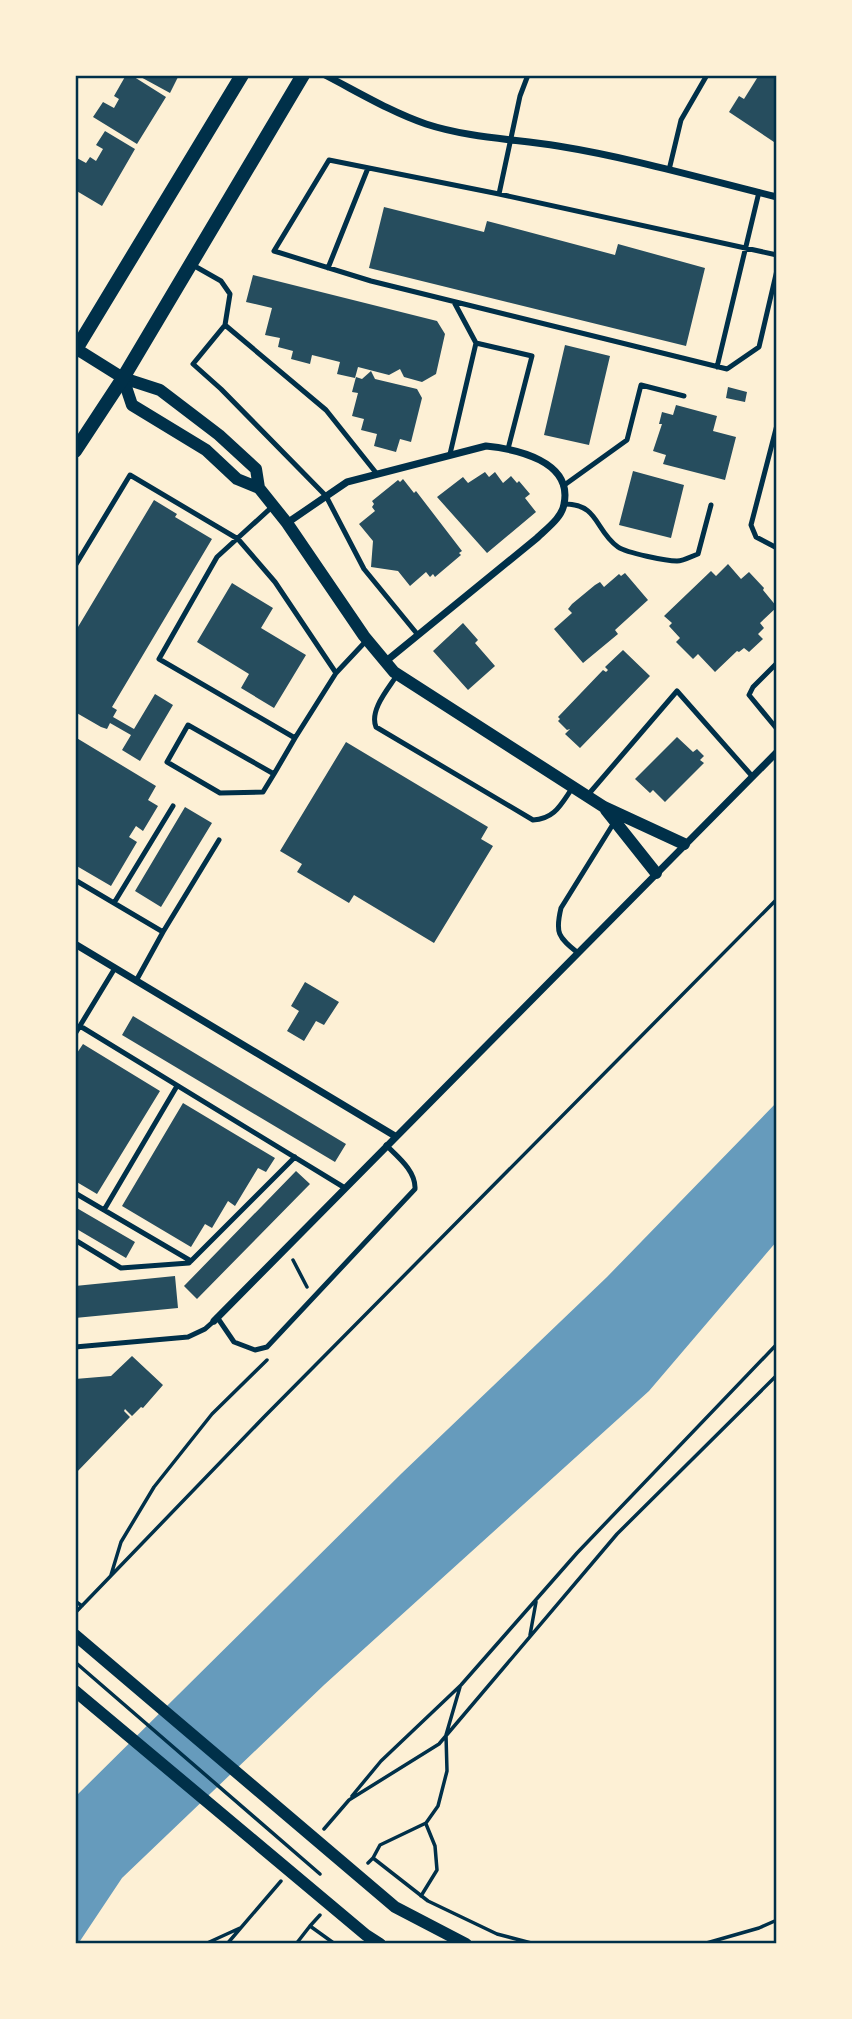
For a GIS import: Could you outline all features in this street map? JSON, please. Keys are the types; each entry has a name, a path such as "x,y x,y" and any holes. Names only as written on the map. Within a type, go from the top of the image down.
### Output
{"main road":[{"path":"76,349 242,75"},
{"path":"75,451 123,378 303,75"}],"street":[{"path":"326,75 377,103 427,124 558,146 777,197"},
{"path":"76,349 123,378 160,390 219,435 256,469 260,488 367,639 397,674 604,807 684,844"},
{"path":"123,378 132,405 206,450 237,479 260,488"},
{"path":"287,523 347,482 486,446 533,456 557,474 563,486 565,504 559,516 537,538 385,662"},
{"path":"216,1319 777,752"},
{"path":"604,807 656,873"},
{"path":"75,944 396,1136"},
{"path":"75,1635 395,1907 466,1944"},
{"path":"75,1691 380,1944"}],"lane":[{"path":"499,194 520,96 528,75"},
{"path":"669,170 681,120 707,75"},
{"path":"777,255 329,160 274,251 371,281 727,369 759,346 777,270"},
{"path":"328,268 368,168"},
{"path":"717,367 759,192"},
{"path":"191,264 221,281 230,294 225,325 193,364 326,496 364,569 418,635"},
{"path":"450,454 476,343 454,302"},
{"path":"225,325 326,410 377,474"},
{"path":"476,343 532,356 508,449"},
{"path":"563,486 627,440 641,385 684,396"},
{"path":"777,425 751,525 756,537 777,548"},
{"path":"75,566 130,475 238,539 275,582 336,673"},
{"path":"565,504 578,504 591,513 617,547 629,552 678,561 698,554 711,505"},
{"path":"274,506 217,557 159,659 295,738"},
{"path":"274,774 188,725 167,762 220,793 263,792 336,673 367,639"},
{"path":"777,663 753,687 749,695 777,729"},
{"path":"397,674 375,710 373,721 376,727 533,820 545,819 559,807 573,787"},
{"path":"587,796 677,691 752,776"},
{"path":"114,903 173,806"},
{"path":"578,953 561,939 557,925 561,908 615,821"},
{"path":"136,981 219,840"},
{"path":"75,880 163,932"},
{"path":"75,1034 115,968"},
{"path":"80,1026 345,1188"},
{"path":"104,1210 177,1086"},
{"path":"75,1347 188,1337 205,1329 216,1319 234,1342 255,1350 267,1347 415,1189 413,1176 386,1145"},
{"path":"75,1240 121,1268 189,1263 295,1157"},
{"path":"75,1193 191,1261"}],"path":[{"path":"75,1613 264,1416 777,899"},
{"path":"286,1246 307,1287 307,1303"},
{"path":"317,1838 381,1761 461,1685 577,1553 777,1344"},
{"path":"110,1577 121,1542 154,1487 212,1414 268,1359"},
{"path":"349,1800 439,1744 618,1534 777,1375"},
{"path":"529,1637 536,1600"},
{"path":"75,1601 82,1606"},
{"path":"75,1662 301,1857 293,1867"},
{"path":"373,1857 380,1845 426,1823 438,1806 447,1771 446,1735 461,1685"},
{"path":"421,1896 437,1870 435,1846 426,1823"},
{"path":"227,1944 284,1877"},
{"path":"703,1944 777,1920"},
{"path":"296,1944 310,1926"},
{"path":"205,1944 242,1927"}],"water":[{"path":"777,1102 777,1241 649,1391 324,1685 122,1878 78,1944 75,1944 75,1797 402,1473 607,1277"}],"building":[{"path":"126,75 131,75 166,97 137,144 93,117 103,102 114,108 119,99 114,96"},
{"path":"137,75 179,75 170,93"},
{"path":"759,75 777,75 777,144 729,112 739,96 744,99"},
{"path":"105,131 135,149 102,206 75,190 75,157 86,163 90,157 96,161 103,149 96,145"},
{"path":"384,207 484,232 487,221 615,255 618,244 705,268 686,346 369,268"},
{"path":"253,275 437,321 445,334 436,374 422,382 404,377 400,369 389,375 358,367 355,378 337,374 340,362 312,355 310,364 291,359 293,351 278,347 280,338 265,335 272,308 246,302"},
{"path":"565,345 610,356 589,445 544,435"},
{"path":"371,371 375,379 417,389 422,398 411,442 400,439 396,452 374,446 377,434 361,430 364,419 352,416 358,393 352,392 356,377 362,379"},
{"path":"728,387 747,392 745,402 726,398"},
{"path":"676,405 717,416 713,431 736,437 725,480 663,464 666,455 653,451 662,424 659,424 662,412 673,415"},
{"path":"633,471 684,485 671,538 619,525"},
{"path":"485,472 489,477 495,472 503,483 511,476 517,483 519,481 530,494 525,498 536,512 487,553 437,497 463,477 468,483"},
{"path":"403,479 414,493 416,491 462,551 459,553 461,555 435,577 433,574 430,577 426,572 410,586 398,571 371,567 373,541 359,524 375,511 372,501"},
{"path":"154,500 177,514 175,517 212,539 112,707 117,710 113,717 134,729 155,694 173,705 140,761 122,750 131,735 110,723 107,729 101,727 75,712 75,632"},
{"path":"728,564 741,579 749,572 777,607 760,623 764,628 758,634 763,639 749,652 744,648 737,651 715,672 698,654 693,659 676,642 680,638 669,626 672,623 664,616 711,571 716,576"},
{"path":"625,573 648,600 615,630 618,634 583,663 554,629 572,613 568,609 572,604 595,585 600,582 604,587 619,574 621,576"},
{"path":"232,583 273,608 261,628 306,655 274,708 241,688 249,674 197,642"},
{"path":"463,623 478,640 475,643 495,666 468,690 433,651"},
{"path":"623,650 650,676 580,748 565,734 570,729 567,730 558,721 558,717 603,670 608,670 605,667"},
{"path":"75,737 156,786 148,800 158,806 143,831 136,826 129,837 137,842 111,886 75,865"},
{"path":"677,737 693,752 697,749 704,756 700,760 704,763 665,802 653,790 650,793 635,779"},
{"path":"346,742 488,827 481,839 493,846 434,943 354,895 349,903 297,872 302,864 280,851"},
{"path":"185,807 212,823 161,907 135,891"},
{"path":"305,982 339,1002 324,1025 316,1021 304,1041 287,1031 299,1011 291,1006"},
{"path":"133,1016 346,1144 335,1162 122,1035"},
{"path":"83,1044 160,1091 97,1194 75,1181 75,1056"},
{"path":"183,1103 275,1158 266,1172 258,1168 235,1206 228,1201 212,1228 205,1224 191,1247 122,1206"},
{"path":"296,1171 310,1184 197,1299 184,1286"},
{"path":"75,1207 135,1242 126,1258 75,1228"},
{"path":"175,1276 178,1308 75,1318 75,1286"},
{"path":"132,1356 163,1385 143,1408 132,1416 125,1409 130,1417 75,1474 75,1379 111,1376"}]}
